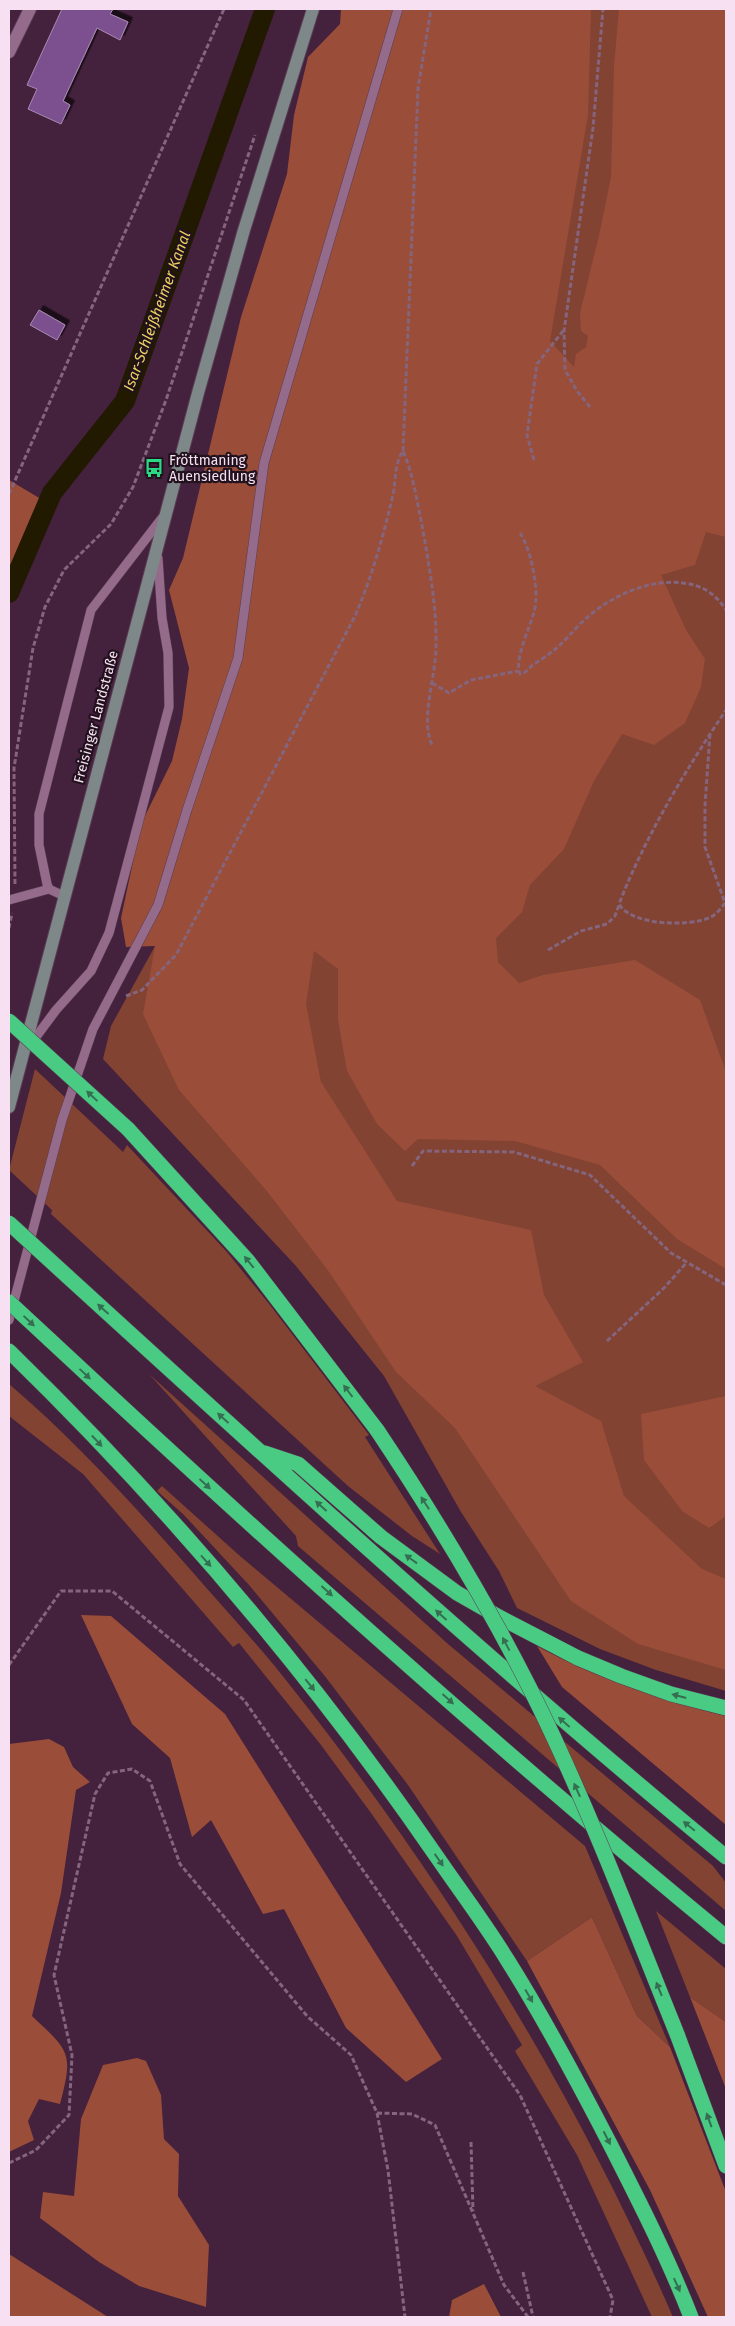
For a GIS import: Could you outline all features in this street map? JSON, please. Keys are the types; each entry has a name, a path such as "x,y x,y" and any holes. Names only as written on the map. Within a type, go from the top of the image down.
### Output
{"highway":[{"path":"9,1021 128,1129 248,1261 377,1430 436,1519 474,1582 545,1720 590,1819 677,2034 726,2166"},
{"path":"9,1223 476,1646 602,1755 726,1857"},
{"path":"9,1302 179,1460 482,1729 726,1937"},
{"path":"9,1351 39,1380 149,1497 251,1612 339,1720 417,1828 508,1960 570,2067 643,2209 691,2317"},
{"path":"259,1451 298,1464 381,1537 457,1593 499,1617 578,1658 621,1676 671,1694 726,1708"}],"main road":[{"name":"Freisinger Landstraße","path":"9,1107 157,546 241,239 294,63 313,9"}],"street":[{"path":"9,52 30,9"}],"lane":[{"path":"9,1320 62,1120 93,1028 113,994 158,905 187,810 238,658 264,463 398,9"},
{"path":"49,889 39,845 39,814 91,610 166,514"},
{"path":"22,1055 56,1010 91,971 109,933 168,707 168,653 162,618 157,546"},
{"path":"12,899 49,889 64,896"}],"path":[{"path":"9,494 224,9"},
{"path":"431,9 418,88 403,451 418,504 432,580 436,648 428,716 428,738 432,745"},
{"path":"590,407 577,391 565,370 564,331 593,128 603,9"},
{"path":"9,928 12,899 14,768 34,648 45,607 64,570 111,524 133,487 166,400 257,130"},
{"path":"534,460 527,434 537,364 564,331"},
{"path":"113,994 123,997 142,990 176,955 368,588 394,492 397,460 403,451"},
{"path":"518,671 521,649 525,645 535,610 536,596 531,559 520,534"},
{"path":"432,683 449,693 471,680 518,671 520,674 523,674 530,667 560,647 580,624 605,606 645,585 664,581 694,584 709,591 726,610"},
{"path":"548,950 581,932 607,924 615,916 633,869 687,768 726,710"},
{"path":"619,904 626,912 646,920 679,924 712,917 726,903 705,848 705,805 710,734"},
{"path":"412,1166 423,1151 514,1152 590,1175 671,1253 726,1285"},
{"path":"607,1341 664,1288 687,1262"},
{"path":"9,1665 61,1591 112,1591 244,1700 520,2096 613,2300 610,2317"},
{"path":"9,2163 36,2150 69,2115 72,2056 54,1975 95,1794 108,1773 132,1770 150,1781 180,1864 307,2016 351,2055 377,2113 388,2170 405,2317"},
{"path":"377,2113 412,2114 435,2125 504,2285 528,2317"},
{"path":"470,2142 473,2215"},
{"path":"523,2272 534,2317"}],"shaded area":[{"path":"341,9 591,9 588,115 550,341 574,367 576,354 586,347 588,336 581,331 580,313 611,177 614,66 619,9 726,9 726,537 706,532 695,565 661,575 686,630 705,659 701,687 685,723 654,745 622,734 594,781 564,849 530,885 522,912 496,938 498,962 519,983 543,975 635,960 700,1000 726,1072 726,1269 677,1239 600,1165 515,1141 418,1139 405,1151 377,1124 347,1071 338,1020 338,969 314,951 306,1004 321,1082 397,1201 531,1230 544,1295 583,1362 535,1386 601,1421 624,1496 702,1569 726,1579 726,1670 638,1644 571,1601 455,1428 396,1372 327,1269 266,1190 179,1090 143,1014 155,946 126,947 121,918 141,824 172,761 182,719 189,668 169,590 183,558 241,317 287,174 294,115 308,57 340,24"},
{"path":"450,9 726,9 726,1691 656,1670 600,1649 517,1608 499,1571 461,1512 384,1376 296,1266 103,1059 111,1026 188,886"},
{"path":"9,480 46,502 9,589"},
{"path":"35,1069 123,1152 127,1145 227,1252 369,1435 365,1437 440,1554 412,1536 348,1486 51,1214 52,1210 9,1170"},
{"path":"149,1374 448,1644 713,1866 726,1883 726,1911 298,1546 296,1536"},
{"path":"9,1384 113,1484 252,1640 283,1676 349,1762 403,1837 454,1913 550,2070 635,2233 673,2317 652,2317 577,2155 515,2051 522,2045 457,1936 371,1813 321,1745 239,1643 233,1647 83,1474 9,1416"},
{"path":"726,1396 726,1516 709,1528 682,1511 644,1460 641,1414"},
{"path":"162,1486 240,1556 585,1846 670,2047 637,2016 592,1917 527,1961 408,1785 324,1675 249,1585 183,1514 157,1491"},
{"path":"81,1615 111,1616 225,1714 442,2059 406,2082 346,2028 284,1909 263,1914 211,1820 192,1837 170,1758 132,1724"},
{"path":"537,1646 559,1658 629,1687 677,1703 726,1716 726,1825 562,1687"},
{"path":"49,1739 64,1747 73,1767 90,1782 76,1790 61,1893 32,2016 61,2046 67,2063 67,2073 60,2104 39,2099 28,2121 34,2140 9,2152 9,1744"},
{"path":"656,1911 726,1969 726,2022 690,1997"},
{"path":"592,1917 637,2016 670,2047 726,2192 726,2317 708,2317 650,2190 527,1961"},
{"path":"690,1997 726,2022 726,2089"},
{"path":"137,2058 146,2061 161,2095 164,2139 179,2154 178,2196 209,2245 206,2307 139,2286 99,2262 40,2218 43,2192 74,2196 81,2119 103,2065"},
{"path":"9,2254 108,2317 9,2317"},
{"path":"484,2284 501,2317 449,2317 452,2300"}],"building":[{"path":"62,9 113,9 110,14 128,22 120,40 97,28 63,101 70,105 61,124 28,109 37,89 27,85"},
{"path":"39,310 65,325 57,340 30,325"}],"waterway":[{"name":"Isar-Schleißheimer Kanal","path":"9,593 52,493 125,401 265,9"}],"place":[{"name":"Fröttmaning Auensiedlung","path":"154,468"}]}
